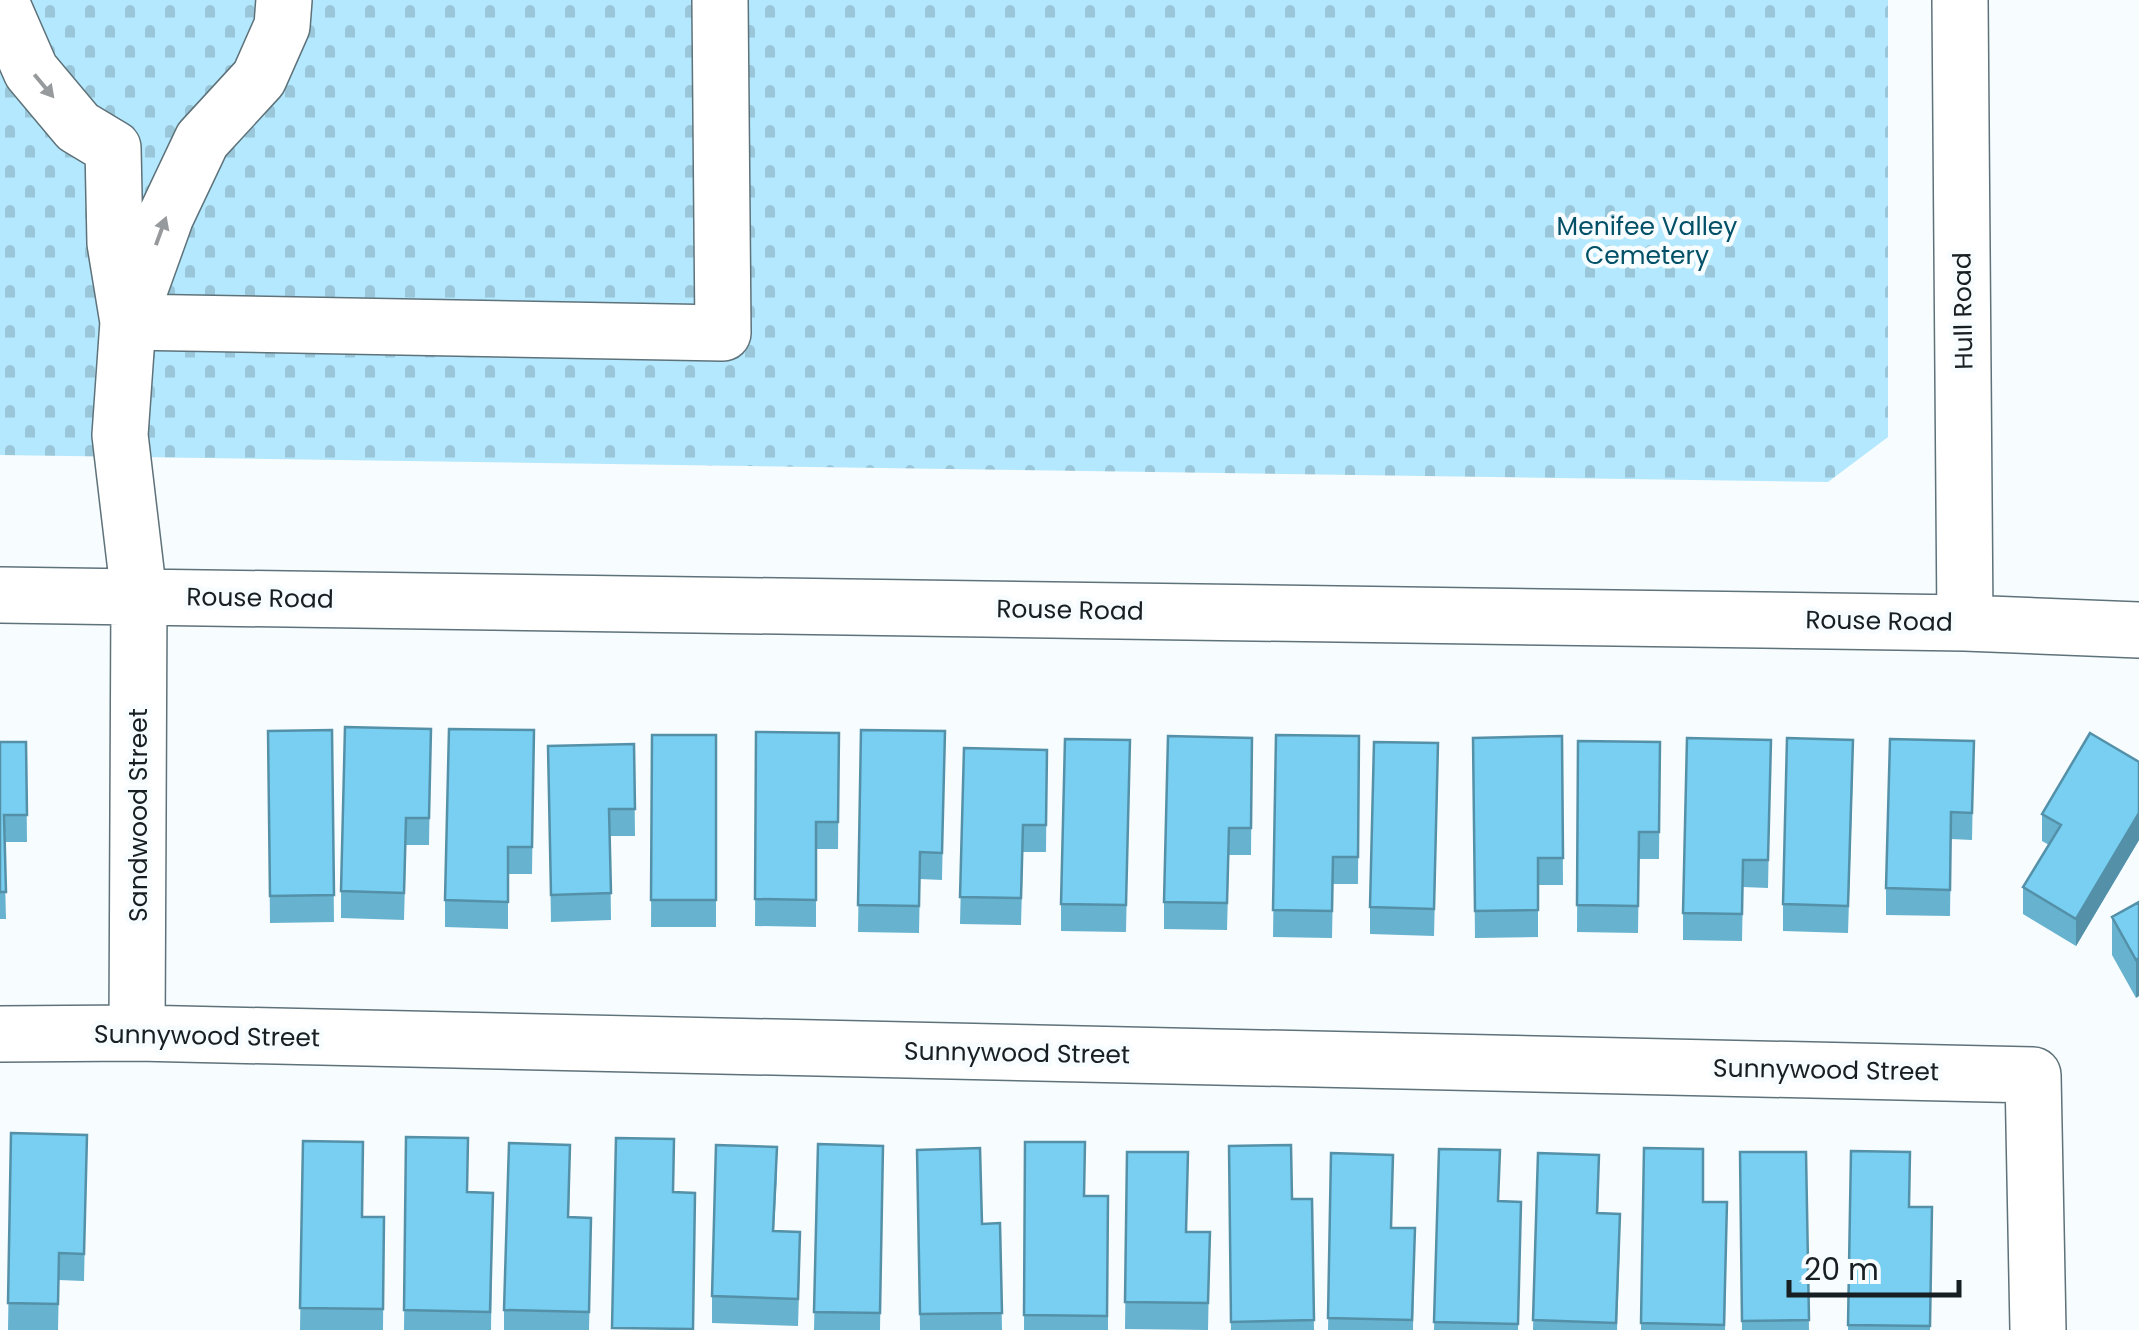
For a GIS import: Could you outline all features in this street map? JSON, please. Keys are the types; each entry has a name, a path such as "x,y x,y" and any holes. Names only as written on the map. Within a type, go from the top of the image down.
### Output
{"street":[{"path":"0,0 31,71 78,126 113,148 202,140"},
{"path":"128,322 166,216 202,140 259,78 282,26 284,0"},
{"path":"128,322 723,334 720,0"},
{"name":"Hull Road","path":"1960,0 1965,622"},
{"path":"113,148 115,242 128,322"},
{"name":"Sandwood Street","path":"128,322 120,436 139,596 137,1034"},
{"name":"Rouse Road","path":"0,594 1965,622 2139,630"},
{"name":"Sunnywood Street","path":"0,1034 2033,1075 2038,1330"}],"green space":[{"name":"Menifee Valley Cemetery","path":"0,0 1888,0 1888,437 1828,482 0,455"}],"building":[{"path":"345,727 431,729 429,818 406,818 404,893 341,891"},
{"path":"449,729 534,730 532,847 508,847 508,902 445,900"},
{"path":"332,730 334,895 270,896 268,731"},
{"path":"861,730 945,731 942,853 920,852 919,906 858,905"},
{"path":"756,732 839,733 838,822 816,822 816,900 755,899"},
{"path":"2090,733 2139,762 2139,813 2076,919 2023,887 2061,825 2042,814"},
{"path":"652,735 716,735 716,900 651,900"},
{"path":"1276,735 1359,736 1358,857 1333,857 1332,911 1273,910"},
{"path":"1168,736 1252,738 1251,828 1229,828 1227,903 1164,902"},
{"path":"1562,736 1563,858 1538,858 1538,910 1475,911 1473,738"},
{"path":"1687,738 1771,740 1768,860 1743,860 1742,914 1683,913"},
{"path":"1787,738 1853,740 1848,906 1783,904"},
{"path":"1065,739 1130,740 1126,905 1061,904"},
{"path":"1890,739 1974,741 1972,813 1951,812 1950,890 1886,888"},
{"path":"1578,741 1660,742 1659,832 1639,832 1638,906 1577,905"},
{"path":"0,742 26,742 27,815 4,815 6,892 0,892"},
{"path":"1374,742 1438,743 1434,909 1370,907"},
{"path":"634,744 635,809 609,809 611,893 551,895 548,746"},
{"path":"964,748 1047,750 1046,825 1023,825 1021,898 960,897"},
{"path":"2139,902 2139,958 2136,960 2112,917"},
{"path":"11,1133 87,1135 84,1254 59,1253 58,1304 8,1303"},
{"path":"406,1137 468,1138 467,1192 493,1193 490,1312 404,1310"},
{"path":"616,1138 674,1139 673,1192 695,1193 693,1329 612,1328"},
{"path":"303,1141 363,1142 362,1217 384,1217 383,1309 300,1308"},
{"path":"1025,1142 1085,1142 1084,1196 1108,1196 1107,1316 1024,1315"},
{"path":"509,1143 570,1145 568,1217 591,1218 589,1312 504,1310"},
{"path":"818,1144 883,1146 880,1313 814,1312"},
{"path":"716,1145 777,1147 773,1231 800,1232 798,1299 712,1296"},
{"path":"1291,1145 1292,1199 1312,1199 1314,1320 1231,1322 1229,1146"},
{"path":"980,1148 982,1224 1000,1223 1002,1313 920,1314 917,1150"},
{"path":"1644,1148 1703,1149 1703,1202 1727,1202 1724,1325 1641,1323"},
{"path":"1439,1149 1500,1150 1498,1201 1521,1202 1518,1324 1434,1322"},
{"path":"1851,1151 1910,1152 1909,1207 1932,1207 1930,1326 1848,1325"},
{"path":"1127,1152 1188,1152 1186,1232 1210,1232 1208,1303 1125,1302"},
{"path":"1740,1152 1806,1152 1809,1320 1742,1321"},
{"path":"1331,1153 1393,1155 1391,1228 1415,1228 1412,1320 1328,1318"},
{"path":"1538,1153 1599,1155 1597,1213 1620,1214 1616,1323 1533,1320"}]}
